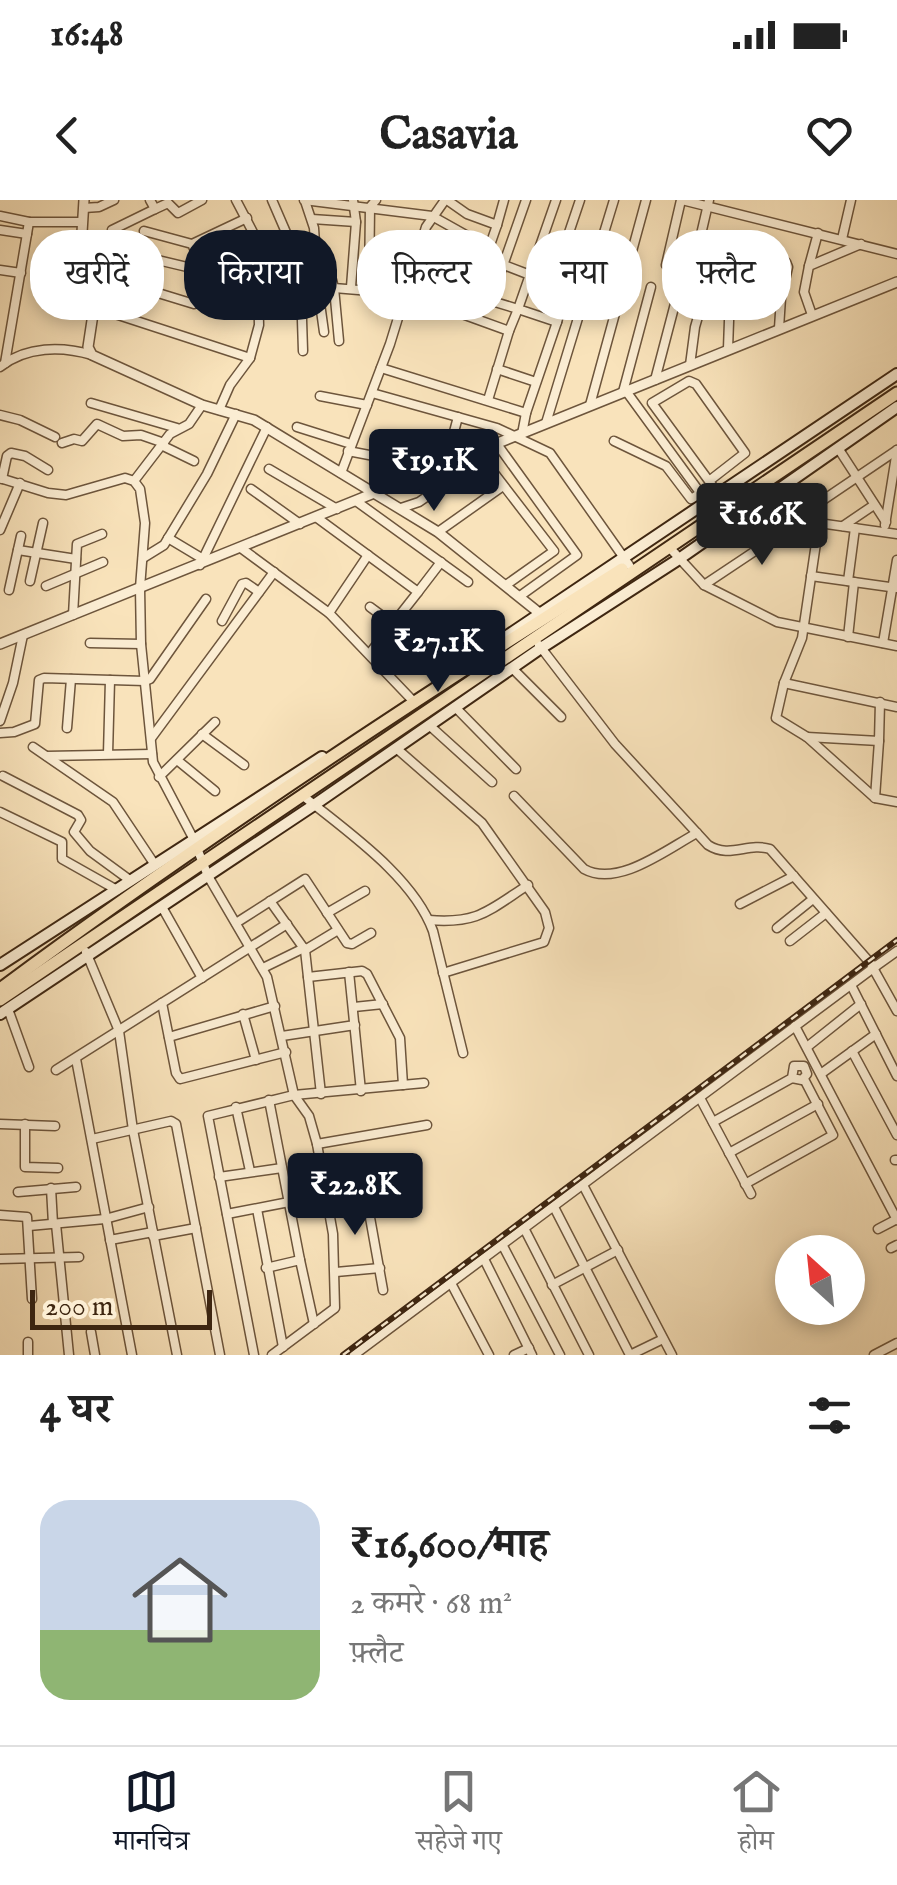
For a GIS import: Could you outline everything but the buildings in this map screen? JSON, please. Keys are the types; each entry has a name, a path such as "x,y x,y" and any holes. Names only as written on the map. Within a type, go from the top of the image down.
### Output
{"main road":[{"path":"706,501 897,374"},
{"path":"3,1008 89,956 512,668 545,619 706,501 897,384"},
{"path":"413,702 679,559 744,504 897,393"},
{"path":"0,988 134,884 195,843 545,619 838,448 897,407"},
{"path":"3,1008 81,944 534,638"},
{"path":"0,965 116,890 134,884"}],"street":[{"path":"82,230 84,204 99,207 114,200"},
{"path":"150,200 155,209"},
{"path":"112,230 170,203 178,213 202,200"},
{"path":"236,200 252,230"},
{"path":"272,200 286,230"},
{"path":"313,230 304,200 373,204 432,216 457,230"},
{"path":"402,210 410,200"},
{"path":"427,230 432,216 446,200 467,214 497,225"},
{"path":"495,230 504,200"},
{"path":"506,260 526,200"},
{"path":"570,230 580,200"},
{"path":"605,230 614,200"},
{"path":"590,405 646,200"},
{"path":"674,230 681,200 708,203 897,254"},
{"path":"738,212 740,200"},
{"path":"842,238 851,200"},
{"path":"544,230 553,201"},
{"path":"351,287 354,203"},
{"path":"702,230 708,203"},
{"path":"372,230 373,204"},
{"path":"0,216 28,222 82,222"},
{"path":"221,230 246,218"},
{"path":"312,220 356,222"},
{"path":"2,365 28,222"},
{"path":"0,230 27,234"},
{"path":"812,315 804,292 818,233"},
{"path":"809,266 861,244"},
{"path":"0,270 21,273"},
{"path":"0,644 897,282"},
{"path":"337,288 357,287"},
{"path":"624,391 651,287"},
{"path":"488,400 526,288"},
{"path":"506,305 557,322 520,434"},
{"path":"91,320 88,347 92,355"},
{"path":"133,320 250,358"},
{"path":"219,410 230,385 250,358 258,320"},
{"path":"302,320 302,351"},
{"path":"322,320 324,332"},
{"path":"337,320 339,341"},
{"path":"341,473 398,320"},
{"path":"481,320 509,330"},
{"path":"546,423 579,320"},
{"path":"654,380 670,320"},
{"path":"690,364 696,320"},
{"path":"728,349 729,320"},
{"path":"779,328 780,320"},
{"path":"2,365 24,354 74,350 202,405 267,427 438,532 545,619"},
{"path":"380,368 526,413"},
{"path":"497,369 536,382"},
{"path":"709,481 745,454 696,384 689,381 652,403 718,494"},
{"path":"624,391 706,501"},
{"path":"372,392 520,434 553,456 627,561"},
{"path":"320,396 367,405"},
{"path":"91,403 177,428"},
{"path":"134,481 162,444 177,428 189,424 202,405"},
{"path":"0,414 58,440 82,441 96,424 123,436 141,435 194,462"},
{"path":"143,558 160,550 168,538 207,474 236,414"},
{"path":"441,466 458,417"},
{"path":"202,562 267,427"},
{"path":"297,427 349,447 441,466"},
{"path":"614,441 672,472 690,498 706,501"},
{"path":"496,444 577,555 520,596"},
{"path":"838,448 884,527"},
{"path":"704,585 897,450"},
{"path":"884,527 897,450"},
{"path":"477,452 554,551 506,585"},
{"path":"48,470 12,453 7,456 1,478 66,495 120,478 134,481 142,493 146,529 140,588 141,644 152,754 208,876 262,968 275,1006 294,1095 309,1116 317,1144 336,1272 336,1304 272,1355"},
{"path":"672,472 681,466"},
{"path":"269,469 337,509"},
{"path":"401,508 419,502 448,482"},
{"path":"0,530 20,483"},
{"path":"438,532 504,486"},
{"path":"251,489 300,524"},
{"path":"356,501 468,582"},
{"path":"744,504 755,514 855,528 884,527 897,534"},
{"path":"843,526 874,505"},
{"path":"316,517 418,592"},
{"path":"819,523 803,629 784,684 777,720 807,738 875,798 897,802"},
{"path":"30,582 43,524"},
{"path":"848,638 855,528"},
{"path":"73,615 78,543 102,534"},
{"path":"9,590 21,536"},
{"path":"168,538 202,562"},
{"path":"669,546 704,585 777,622 897,646"},
{"path":"241,548 329,613 413,702"},
{"path":"18,550 76,559"},
{"path":"329,613 368,555"},
{"path":"883,644 897,560"},
{"path":"46,586 103,562"},
{"path":"370,654 441,562"},
{"path":"151,738 274,572"},
{"path":"811,576 895,588"},
{"path":"222,621 242,584 259,592"},
{"path":"0,732 14,732 35,724 39,680 150,678 206,599"},
{"path":"370,606 393,624"},
{"path":"0,721 23,635"},
{"path":"534,638 615,744 697,834 721,852 761,846 770,849 875,967 897,1012"},
{"path":"90,644 141,644"},
{"path":"512,668 562,716"},
{"path":"67,728 71,679"},
{"path":"108,754 110,680"},
{"path":"784,684 897,707"},
{"path":"875,798 880,702"},
{"path":"455,707 516,769"},
{"path":"160,777 214,722"},
{"path":"429,725 492,782"},
{"path":"202,734 244,765"},
{"path":"807,738 879,741"},
{"path":"33,747 116,805 158,869"},
{"path":"396,748 475,816 528,885 548,921 549,934 544,942 443,973"},
{"path":"47,756 152,754"},
{"path":"177,760 215,791"},
{"path":"2,776 78,815 81,820 75,835 134,884"},
{"path":"302,796 374,852 429,920 463,1053"},
{"path":"514,796 592,874 628,870 697,834"},
{"path":"0,812 62,842 62,859 116,890"},
{"path":"740,904 794,876"},
{"path":"236,923 305,879 349,944 371,932"},
{"path":"429,920 474,919 528,885"},
{"path":"328,914 364,891"},
{"path":"776,928 813,899"},
{"path":"270,901 304,949 320,1094"},
{"path":"162,907 202,978"},
{"path":"790,941 826,913"},
{"path":"56,1070 287,924"},
{"path":"262,968 338,930"},
{"path":"81,944 119,1031 133,1130 176,1355"},
{"path":"354,1355 897,950"},
{"path":"349,972 361,1091"},
{"path":"308,977 367,974 400,1038 403,1086"},
{"path":"851,985 897,1076"},
{"path":"162,1004 180,1079 286,1052"},
{"path":"354,1007 383,1004"},
{"path":"807,1047 860,1004"},
{"path":"169,1037 275,1006"},
{"path":"3,1008 28,1067"},
{"path":"243,1014 256,1060"},
{"path":"282,1036 355,1025"},
{"path":"795,1026 897,1219 878,1229"},
{"path":"822,1074 876,1034"},
{"path":"852,1051 897,1135"},
{"path":"76,1059 132,1355"},
{"path":"792,1078 792,1068 799,1064 807,1071 804,1078"},
{"path":"712,1122 792,1078 804,1078"},
{"path":"745,1184 833,1135 804,1078"},
{"path":"254,1355 208,1116 294,1095 424,1084"},
{"path":"700,1098 750,1194"},
{"path":"269,1100 314,1324"},
{"path":"729,1153 818,1104"},
{"path":"236,1107 250,1171"},
{"path":"0,1124 55,1126"},
{"path":"26,1124 25,1167 58,1168"},
{"path":"92,1139 176,1124 220,1355"},
{"path":"317,1144 427,1125"},
{"path":"218,1177 282,1168"},
{"path":"326,1188 364,1184 384,1290"},
{"path":"584,1186 672,1355"},
{"path":"18,1192 76,1187"},
{"path":"52,1188 69,1355"},
{"path":"226,1214 289,1202"},
{"path":"28,1226 105,1218 148,1208"},
{"path":"554,1208 630,1355 664,1338"},
{"path":"257,1209 284,1347"},
{"path":"0,1215 24,1215 32,1299"},
{"path":"110,1240 196,1228"},
{"path":"525,1230 589,1355"},
{"path":"503,1246 560,1355"},
{"path":"552,1285 618,1250"},
{"path":"0,1259 80,1257"},
{"path":"266,1268 300,1260"},
{"path":"485,1261 531,1351 514,1355"},
{"path":"336,1272 380,1268"},
{"path":"452,1284 489,1355"},
{"path":"91,1332 95,1355"},
{"path":"28,1342 28,1355"},
{"path":"878,1354 897,1343"}],"railway":[{"path":"343,1355 897,940"}]}
